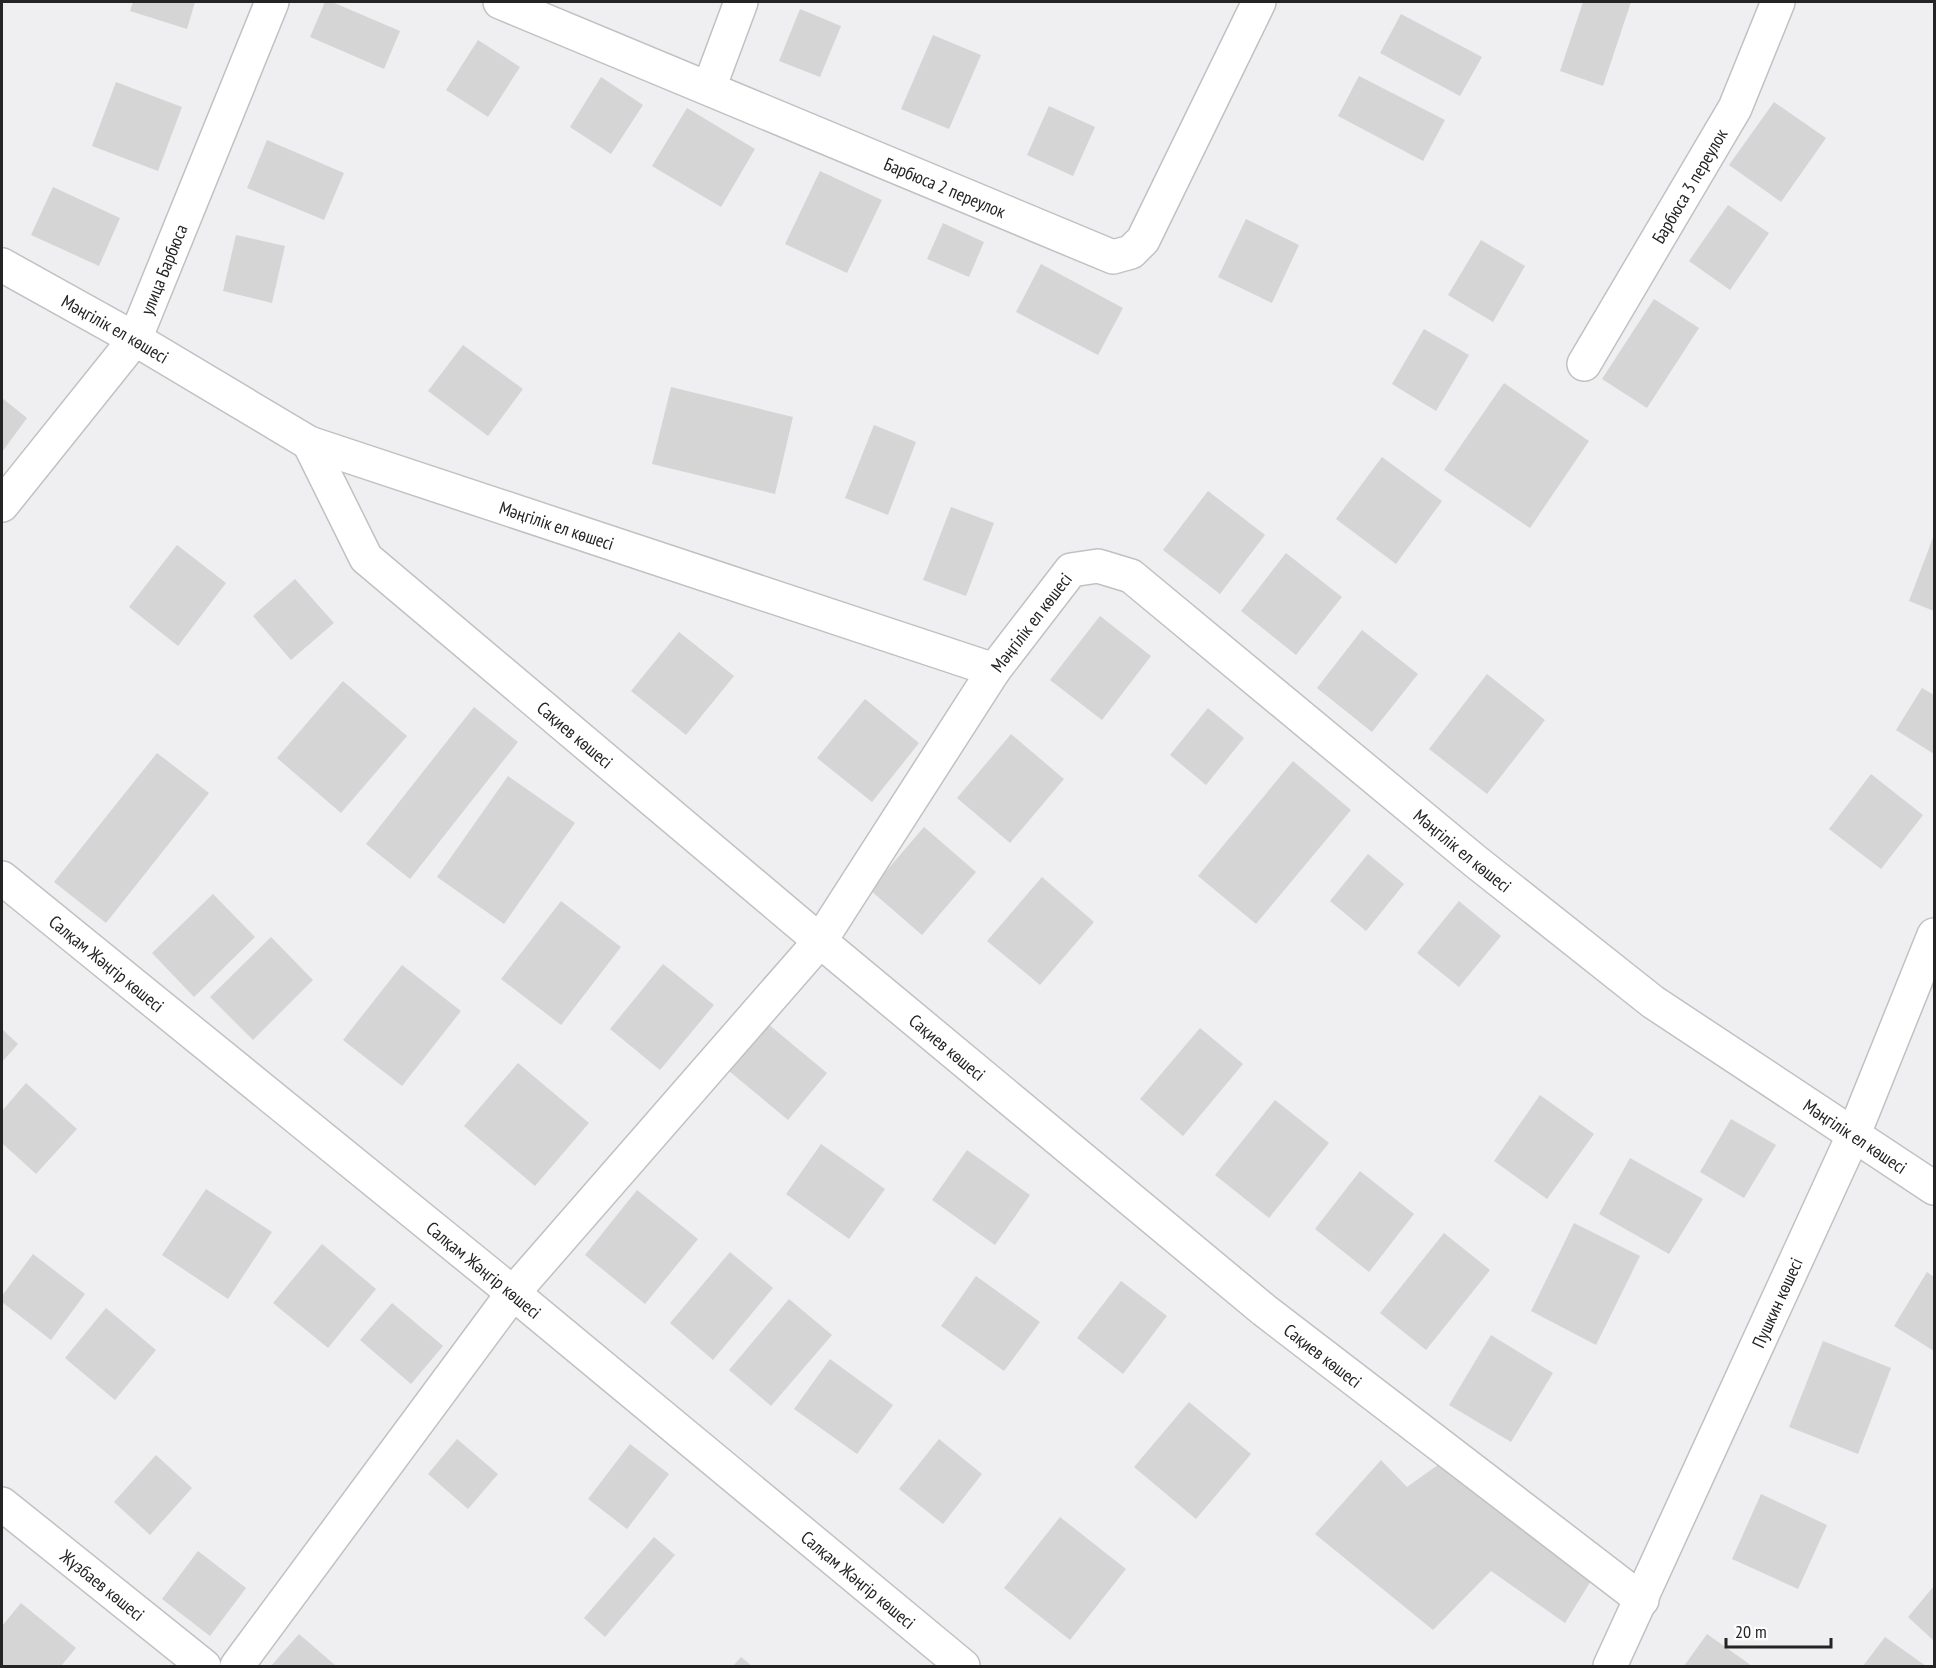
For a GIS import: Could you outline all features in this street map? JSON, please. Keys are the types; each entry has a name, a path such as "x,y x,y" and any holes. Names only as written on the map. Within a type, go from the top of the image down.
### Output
{"street":[{"name":"улица Барбюса","path":"2,505 135,339 272,2"},
{"name":"Барбюса 2 переулок","path":"500,2 1113,257 1131,252 1143,240 1259,2"},
{"path":"709,88 741,2"},
{"name":"Барбюса 3 переулок","path":"1584,363 1735,108 1778,2"},
{"name":"Мәңгілік ел көшесі","path":"2,265 135,339 309,443 994,670 1071,570 1098,566 1131,576 1475,861 1653,1002 1935,1188"},
{"name":"Сақиев көшесі","path":"309,443 366,558 820,941 1264,1310 1642,1600"},
{"path":"237,1666 513,1293 820,941 994,670"},
{"name":"Салқам Жәңгір көшесі","path":"2,878 513,1293 963,1666"},
{"name":"Пушкин көшесі","path":"1610,1666 1853,1136 1935,935"},
{"name":"Жүзбаев көшесі","path":"2,1504 204,1666"}],"building":[{"path":"133,2 195,2 187,29 130,11"},
{"path":"325,2 332,2 400,31 384,69 310,37"},
{"path":"1583,2 1631,2 1603,86 1560,71"},
{"path":"800,9 841,26 820,77 779,61"},
{"path":"1401,14 1482,57 1460,96 1380,53"},
{"path":"933,35 981,55 949,129 901,109"},
{"path":"478,40 520,67 488,117 446,90"},
{"path":"1359,76 1445,120 1423,161 1338,116"},
{"path":"601,77 643,105 611,154 570,127"},
{"path":"116,82 182,107 158,171 92,146"},
{"path":"1774,102 1826,138 1781,202 1729,165"},
{"path":"1049,106 1095,127 1073,176 1027,155"},
{"path":"687,108 755,149 721,207 652,166"},
{"path":"267,140 344,173 324,220 247,188"},
{"path":"820,171 882,200 847,273 785,244"},
{"path":"53,187 120,218 99,266 31,235"},
{"path":"1728,205 1769,233 1730,290 1689,261"},
{"path":"1246,219 1299,245 1272,303 1218,277"},
{"path":"943,223 984,242 969,277 927,259"},
{"path":"236,235 285,246 272,303 223,291"},
{"path":"1481,240 1525,266 1493,322 1448,295"},
{"path":"1041,264 1123,308 1098,355 1016,312"},
{"path":"1654,299 1699,328 1647,408 1602,379"},
{"path":"1424,329 1469,355 1436,411 1392,384"},
{"path":"463,345 523,389 488,436 428,391"},
{"path":"1504,383 1589,441 1530,528 1444,470"},
{"path":"671,387 793,417 775,494 652,464"},
{"path":"2,398 27,418 2,452"},
{"path":"874,425 916,442 888,515 845,498"},
{"path":"1382,457 1442,501 1396,564 1336,519"},
{"path":"1208,491 1265,535 1220,594 1163,550"},
{"path":"951,507 994,523 966,596 923,580"},
{"path":"1934,535 1934,611 1909,601"},
{"path":"177,545 226,583 178,646 129,607"},
{"path":"1286,553 1342,597 1296,655 1241,611"},
{"path":"295,579 334,623 291,660 253,616"},
{"path":"1100,616 1151,656 1102,720 1050,680"},
{"path":"1362,630 1418,674 1372,732 1317,688"},
{"path":"679,632 734,676 686,735 631,691"},
{"path":"1487,674 1545,720 1487,794 1429,749"},
{"path":"343,681 407,736 341,813 277,758"},
{"path":"1922,688 1934,695 1934,754 1896,730"},
{"path":"865,699 919,743 872,802 817,758"},
{"path":"474,707 518,742 410,879 366,844"},
{"path":"1208,708 1244,738 1206,785 1170,755"},
{"path":"1011,734 1064,779 1010,843 957,798"},
{"path":"157,753 209,793 106,923 54,882"},
{"path":"1293,761 1351,810 1256,924 1198,876"},
{"path":"1871,774 1923,815 1881,869 1829,829"},
{"path":"508,776 575,823 504,924 437,877"},
{"path":"924,827 976,872 922,935 870,890"},
{"path":"1368,854 1404,884 1366,931 1330,901"},
{"path":"1042,877 1094,922 1040,985 987,941"},
{"path":"213,894 255,937 194,997 152,953"},
{"path":"561,901 621,947 561,1025 501,979"},
{"path":"1459,901 1501,936 1459,987 1417,953"},
{"path":"271,937 313,980 253,1040 210,997"},
{"path":"663,964 714,1005 660,1070 610,1029"},
{"path":"402,965 461,1011 402,1086 343,1040"},
{"path":"762,1019 827,1073 788,1120 723,1066"},
{"path":"1200,1028 1243,1064 1183,1136 1140,1099"},
{"path":"2,1029 18,1044 2,1062"},
{"path":"518,1063 589,1123 535,1186 464,1126"},
{"path":"26,1083 77,1129 36,1174 2,1143 2,1111"},
{"path":"1540,1095 1594,1134 1547,1199 1494,1161"},
{"path":"1275,1100 1329,1143 1269,1218 1215,1175"},
{"path":"1731,1119 1776,1145 1744,1198 1700,1172"},
{"path":"821,1144 885,1189 849,1239 786,1194"},
{"path":"967,1150 1030,1195 995,1245 932,1200"},
{"path":"1630,1158 1703,1199 1669,1254 1599,1214"},
{"path":"1360,1171 1414,1214 1369,1272 1315,1229"},
{"path":"206,1189 272,1232 228,1299 162,1255"},
{"path":"637,1190 698,1239 645,1304 585,1255"},
{"path":"1574,1223 1640,1256 1596,1345 1531,1311"},
{"path":"1444,1233 1490,1270 1426,1350 1380,1313"},
{"path":"322,1244 376,1289 328,1348 273,1303"},
{"path":"730,1252 773,1288 713,1360 670,1323"},
{"path":"33,1254 85,1294 51,1340 2,1302 2,1296"},
{"path":"1927,1272 1934,1277 1934,1351 1894,1326"},
{"path":"976,1276 1040,1322 1004,1371 941,1326"},
{"path":"1121,1281 1167,1316 1123,1374 1077,1338"},
{"path":"789,1299 832,1335 771,1406 729,1370"},
{"path":"392,1303 443,1346 411,1384 360,1340"},
{"path":"106,1308 156,1350 115,1400 65,1358"},
{"path":"1491,1335 1553,1373 1511,1442 1449,1405"},
{"path":"1823,1341 1891,1368 1858,1454 1789,1427"},
{"path":"830,1359 893,1405 857,1454 794,1409"},
{"path":"1189,1402 1251,1454 1196,1519 1134,1467"},
{"path":"457,1439 498,1474 468,1509 428,1474"},
{"path":"939,1439 982,1474 943,1524 899,1489"},
{"path":"630,1444 669,1474 627,1529 588,1499"},
{"path":"156,1455 192,1488 150,1535 114,1502"},
{"path":"1381,1460 1407,1487 1442,1462 1594,1576 1565,1623 1491,1571 1433,1630 1315,1534"},
{"path":"1761,1494 1827,1525 1798,1589 1732,1559"},
{"path":"1060,1517 1126,1569 1070,1640 1004,1588"},
{"path":"654,1537 675,1555 605,1637 584,1618"},
{"path":"198,1551 246,1588 210,1636 162,1599"},
{"path":"1934,1586 1934,1641 1908,1617"},
{"path":"21,1603 76,1648 61,1666 2,1666 2,1626"},
{"path":"299,1634 336,1666 271,1666"},
{"path":"1707,1634 1752,1666 1684,1666"},
{"path":"1885,1637 1926,1666 1863,1666"},
{"path":"741,1657 752,1666 733,1666"}]}
